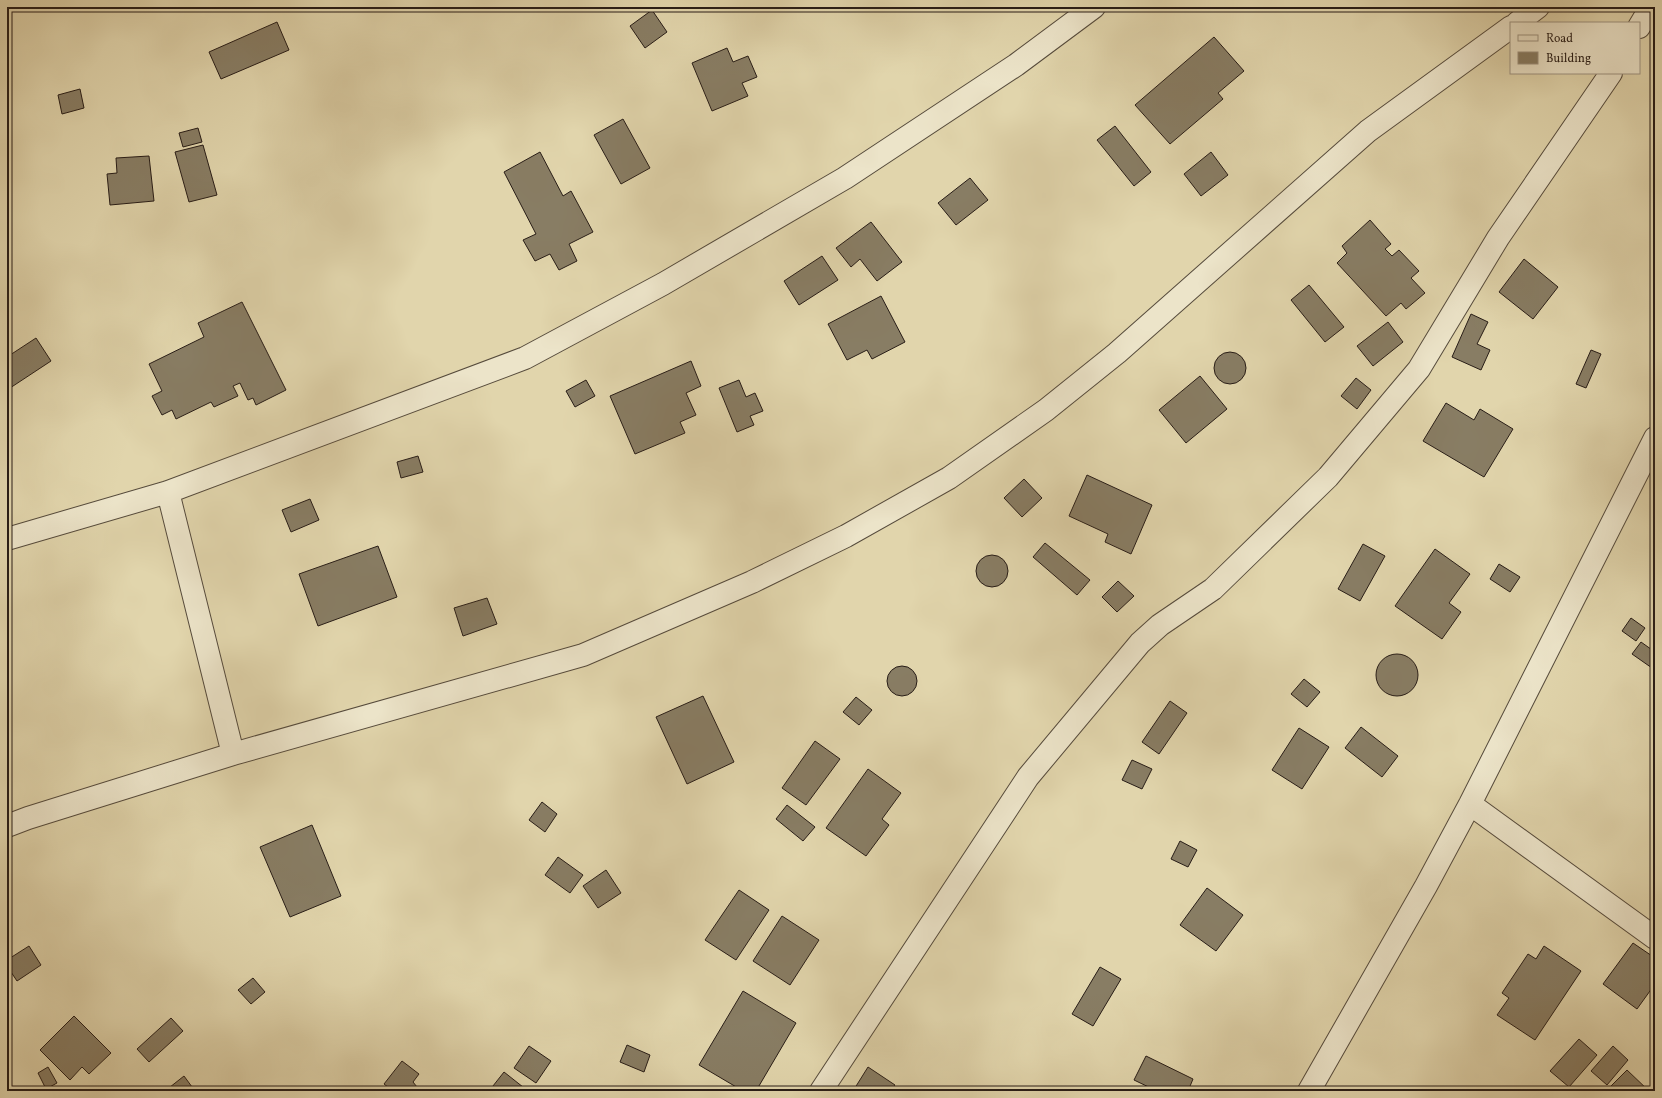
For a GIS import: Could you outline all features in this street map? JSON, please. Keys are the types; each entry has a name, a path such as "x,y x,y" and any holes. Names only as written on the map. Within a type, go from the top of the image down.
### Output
{"street":[{"path":"7,539 168,492 525,358 663,284 846,178 1016,64 1094,7"},
{"path":"1517,22 1538,7"},
{"path":"1640,25 1651,7"},
{"path":"7,826 28,818 234,754 584,655 752,582 853,532 949,478 1046,410 1117,353 1368,131 1510,28"},
{"path":"821,1091 1028,777 1140,643 1160,625 1214,589 1328,477 1419,369 1498,238 1610,74"},
{"path":"1309,1091 1426,886 1470,804 1655,438"},
{"path":"168,492 234,754"},
{"path":"1470,804 1655,938"}],"building":[{"path":"652,10 667,32 645,48 630,26"},
{"path":"277,22 289,50 221,79 209,52"},
{"path":"1214,37 1244,71 1218,93 1223,99 1170,144 1135,105"},
{"path":"727,48 733,62 748,56 757,77 742,83 748,96 712,111 692,63"},
{"path":"80,89 84,108 62,114 58,95"},
{"path":"623,119 650,168 621,184 594,135"},
{"path":"1115,126 1151,172 1134,186 1097,140"},
{"path":"198,128 202,142 183,147 179,133"},
{"path":"203,145 217,195 189,202 175,152"},
{"path":"540,152 563,196 571,191 593,232 569,244 577,261 559,270 550,254 535,261 523,240 536,234 504,172"},
{"path":"1211,152 1228,175 1201,196 1184,174"},
{"path":"149,156 154,201 110,205 107,174 117,173 116,158"},
{"path":"970,178 988,200 956,225 938,203"},
{"path":"1370,220 1391,244 1385,249 1392,256 1399,250 1419,271 1411,278 1425,293 1406,309 1401,303 1386,316 1337,263 1347,253 1342,246"},
{"path":"871,222 902,262 877,281 860,259 851,267 836,248"},
{"path":"822,256 838,280 799,305 784,281"},
{"path":"1524,259 1558,287 1533,319 1499,292"},
{"path":"1309,285 1344,327 1325,342 1291,300"},
{"path":"881,296 905,342 872,359 867,350 847,360 828,324"},
{"path":"242,302 286,390 256,405 253,398 248,400 240,383 233,386 238,396 214,407 211,402 176,419 172,410 162,415 152,396 162,391 149,364 204,337 198,323"},
{"path":"1471,314 1488,322 1477,344 1490,350 1481,370 1452,357"},
{"path":"1388,322 1403,342 1373,366 1357,346"},
{"path":"36,338 51,361 7,390 7,357"},
{"path":"1591,350 1601,354 1586,388 1576,384"},
{"path":"1230,352 1241,357 1246,368 1241,379 1230,384 1219,379 1214,368 1219,357"},
{"path":"691,361 701,386 686,393 696,415 680,422 685,433 635,454 610,396"},
{"path":"1200,376 1227,409 1186,443 1159,410"},
{"path":"1356,378 1371,390 1357,409 1341,396"},
{"path":"586,380 595,396 575,407 566,391"},
{"path":"739,380 746,397 755,393 763,411 750,416 754,425 737,432 719,388"},
{"path":"1446,403 1474,420 1480,409 1513,429 1484,477 1423,441"},
{"path":"418,456 423,472 401,478 397,462"},
{"path":"1087,475 1152,505 1131,554 1105,542 1108,534 1069,516"},
{"path":"1024,479 1042,498 1022,517 1004,498"},
{"path":"310,499 319,520 291,532 282,510"},
{"path":"1045,543 1090,580 1077,595 1033,557"},
{"path":"1363,544 1385,556 1360,601 1338,589"},
{"path":"378,546 397,597 318,626 299,574"},
{"path":"1435,549 1470,574 1449,603 1461,612 1442,639 1395,606"},
{"path":"992,555 1003,560 1008,571 1003,582 992,587 981,582 976,571 981,560"},
{"path":"1499,564 1520,577 1510,592 1490,579"},
{"path":"1118,581 1134,596 1117,612 1102,597"},
{"path":"487,598 497,624 463,636 454,608"},
{"path":"1631,618 1645,628 1636,641 1622,631"},
{"path":"1641,642 1655,652 1655,664 1652,668 1632,654"},
{"path":"1397,654 1412,660 1418,675 1412,690 1397,696 1382,690 1376,675 1382,660"},
{"path":"902,666 908,667 916,675 916,687 908,695 902,696 896,695 888,687 887,681 888,675 896,667"},
{"path":"1304,679 1320,692 1307,707 1291,694"},
{"path":"703,696 734,762 687,784 656,717"},
{"path":"856,697 872,710 859,725 843,712"},
{"path":"1170,701 1187,713 1159,754 1142,742"},
{"path":"1361,727 1398,756 1382,777 1345,748"},
{"path":"1299,728 1329,747 1302,789 1272,770"},
{"path":"815,741 840,759 806,805 782,788"},
{"path":"1132,760 1152,769 1142,789 1122,780"},
{"path":"868,769 901,793 882,819 889,825 866,856 826,828"},
{"path":"542,802 557,814 545,832 529,820"},
{"path":"787,805 815,827 803,841 776,819"},
{"path":"312,825 341,896 290,917 260,847"},
{"path":"1180,841 1197,850 1188,867 1171,859"},
{"path":"558,857 583,875 570,893 545,875"},
{"path":"606,870 621,893 598,908 583,886"},
{"path":"1207,888 1243,915 1216,951 1180,925"},
{"path":"739,890 769,910 736,960 705,940"},
{"path":"782,916 819,940 790,985 753,961"},
{"path":"1633,943 1655,958 1655,984 1637,1009 1603,984"},
{"path":"29,946 41,965 17,981 7,966 7,960"},
{"path":"1544,946 1581,971 1535,1040 1497,1015 1509,998 1502,993 1528,954 1536,959"},
{"path":"1100,967 1121,979 1093,1026 1072,1014"},
{"path":"253,978 265,992 251,1004 238,990"},
{"path":"743,991 796,1023 756,1091 743,1091 699,1065"},
{"path":"74,1016 111,1053 89,1074 82,1067 70,1080 40,1050"},
{"path":"171,1018 183,1031 149,1062 137,1049"},
{"path":"1579,1039 1597,1055 1569,1087 1550,1071"},
{"path":"627,1045 650,1055 644,1072 620,1062"},
{"path":"529,1046 551,1061 536,1083 514,1068"},
{"path":"1613,1046 1628,1060 1607,1085 1591,1071"},
{"path":"1146,1056 1193,1079 1188,1091 1157,1091 1134,1080"},
{"path":"402,1061 419,1074 413,1082 417,1087 411,1091 393,1091 384,1084"},
{"path":"48,1067 57,1083 46,1089 38,1073"},
{"path":"868,1067 895,1085 890,1091 853,1091"},
{"path":"1627,1070 1649,1091 1612,1091 1609,1088"},
{"path":"504,1072 528,1091 489,1091"},
{"path":"184,1076 195,1091 165,1091"}]}
